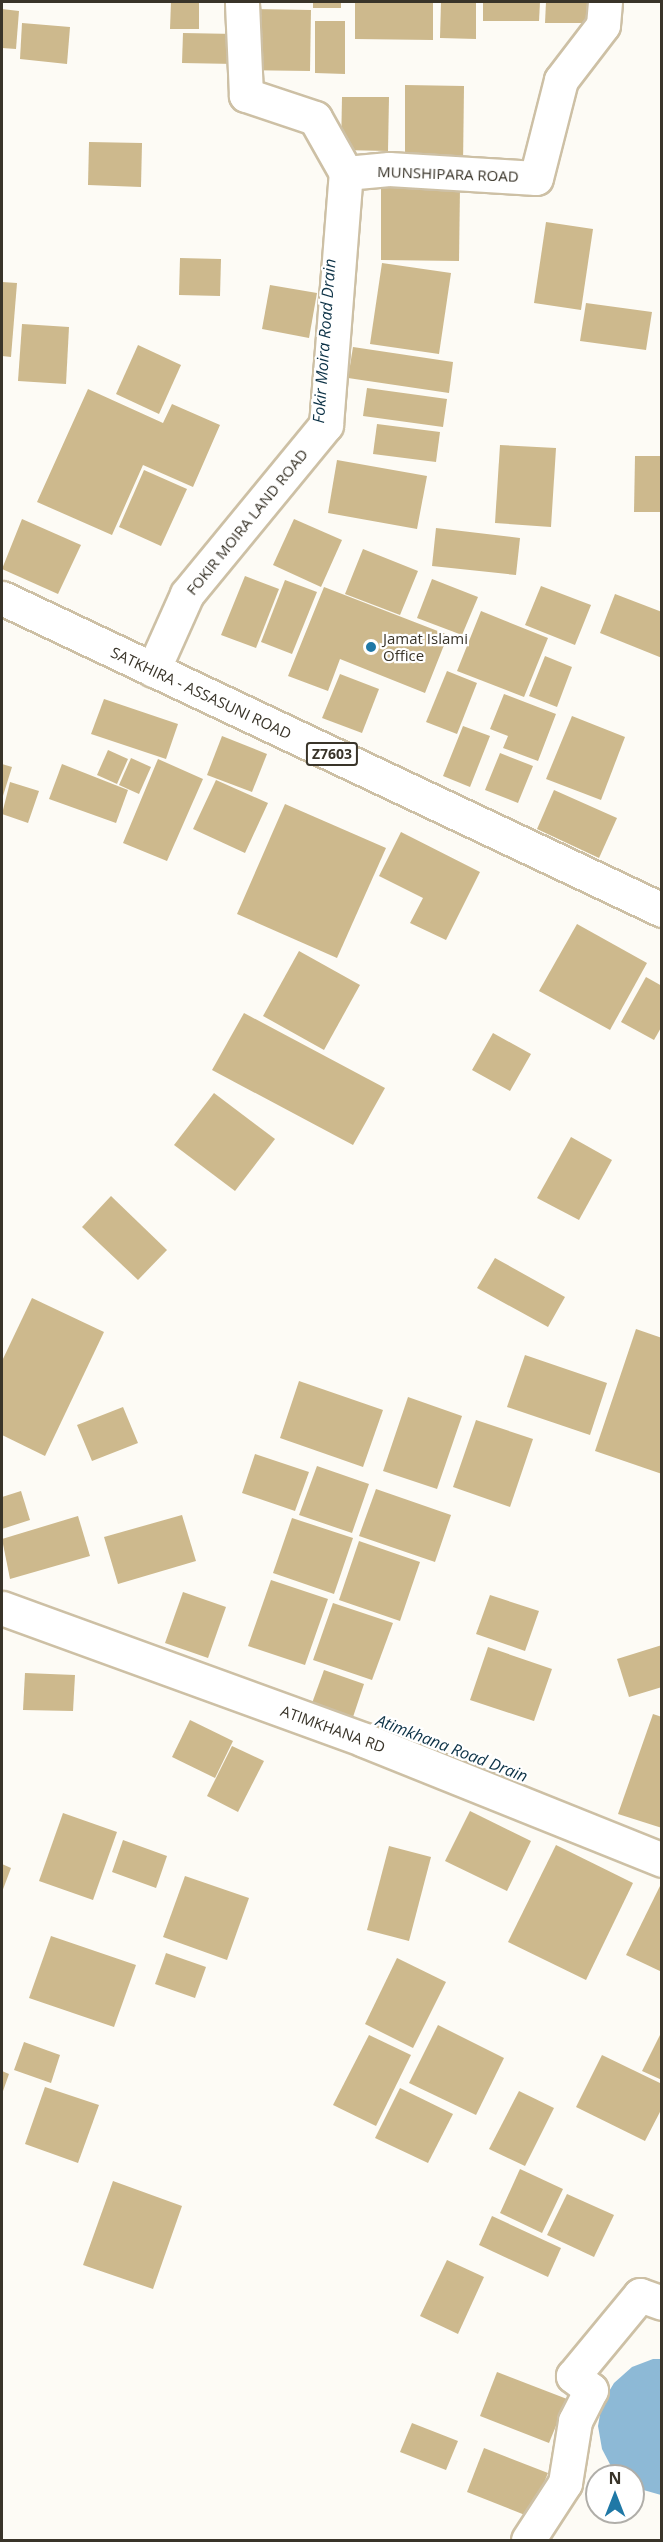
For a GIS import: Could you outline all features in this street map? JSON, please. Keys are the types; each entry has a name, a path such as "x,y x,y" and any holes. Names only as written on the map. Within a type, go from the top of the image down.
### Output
{"street":[{"path":"242,2 246,95 315,118 346,173"},
{"name":"MUNSHIPARA ROAD","path":"346,173 389,169 536,178 561,80 603,24 605,2"},
{"name":"FOKIR MOIRA LAND ROAD","path":"153,670 186,594 326,425 346,173"},
{"name":"SATKHIRA - ASSASUNI ROAD","path":"2,598 662,910"},
{"name":"ATIMKHANA RD","path":"2,1608 364,1740 662,1860"},
{"path":"528,2541 565,2483 575,2421 591,2390 573,2376 640,2295 662,2303"}],"water":[{"path":"653,2359 661,2359 661,2495 645,2490 645,2464 610,2464 602,2449 598,2426 602,2403 614,2383 632,2367"}],"building":[{"path":"171,2 199,2 199,29 170,29"},
{"path":"313,2 341,2 341,8 313,8"},
{"path":"355,2 433,2 433,40 355,39"},
{"path":"441,2 476,2 476,39 440,38"},
{"path":"483,2 540,2 539,21 483,21"},
{"path":"546,2 589,2 589,23 545,23"},
{"path":"2,9 19,11 16,49 2,48"},
{"path":"248,9 311,10 310,71 246,70"},
{"path":"315,21 345,21 345,74 315,73"},
{"path":"22,23 70,27 67,64 20,59"},
{"path":"183,33 236,34 235,64 182,63"},
{"path":"405,85 464,86 463,165 405,164"},
{"path":"342,97 389,97 388,151 341,150"},
{"path":"89,142 142,143 141,187 88,185"},
{"path":"381,186 460,187 459,261 381,260"},
{"path":"546,222 593,229 581,310 534,303"},
{"path":"180,258 221,259 220,296 179,295"},
{"path":"382,263 451,273 439,354 370,344"},
{"path":"2,282 17,283 11,357 2,356"},
{"path":"270,285 317,293 309,338 262,329"},
{"path":"586,303 652,312 646,350 580,341"},
{"path":"22,324 69,327 66,384 18,381"},
{"path":"138,345 181,365 159,414 116,394"},
{"path":"353,347 453,362 449,393 348,378"},
{"path":"367,388 447,399 443,427 363,416"},
{"path":"88,389 163,423 172,404 220,425 193,487 143,465 112,535 37,502"},
{"path":"377,424 440,432 436,462 373,454"},
{"path":"500,445 556,448 551,527 495,523"},
{"path":"635,456 662,456 662,512 634,512"},
{"path":"337,460 427,476 417,529 328,513"},
{"path":"144,470 187,489 161,546 119,527"},
{"path":"22,519 81,545 58,594 2,569"},
{"path":"294,519 342,540 321,587 273,565"},
{"path":"436,528 520,538 516,575 432,566"},
{"path":"363,549 418,571 400,615 345,594"},
{"path":"245,576 279,589 256,648 221,635"},
{"path":"432,579 478,597 462,635 417,618"},
{"path":"285,580 317,592 292,654 261,642"},
{"path":"541,586 591,605 575,645 525,625"},
{"name":"Jamat Islami Office","path":"324,587 448,635 425,693 340,659 328,691 288,676"},
{"path":"615,594 662,612 662,658 600,633"},
{"path":"481,611 548,638 524,697 457,671"},
{"path":"545,656 572,667 557,707 529,696"},
{"path":"447,671 477,683 457,734 426,722"},
{"path":"340,674 379,689 362,733 322,718"},
{"path":"504,694 556,714 538,761 503,748 508,736 490,729"},
{"path":"104,699 178,724 166,759 91,734"},
{"path":"572,716 625,737 601,800 546,779"},
{"path":"463,726 490,736 470,787 443,776"},
{"path":"222,736 267,754 252,792 207,775"},
{"path":"108,750 128,759 117,784 97,775"},
{"path":"500,753 533,766 518,803 485,790"},
{"path":"131,758 151,767 139,794 119,785"},
{"path":"158,759 203,779 167,861 123,843"},
{"path":"2,764 12,767 2,799"},
{"path":"62,764 128,790 116,823 49,799"},
{"path":"216,780 268,803 245,853 193,829"},
{"path":"10,782 39,791 28,823 2,814"},
{"path":"554,790 617,818 599,858 537,829"},
{"path":"285,804 386,848 337,958 237,914"},
{"path":"401,832 480,872 446,940 410,923 423,898 379,876"},
{"path":"577,924 647,963 610,1030 539,991"},
{"path":"299,951 360,985 324,1050 263,1016"},
{"path":"646,977 662,986 662,1026 654,1040 621,1022"},
{"path":"244,1013 385,1088 353,1145 212,1070"},
{"path":"493,1033 531,1054 510,1091 472,1070"},
{"path":"214,1093 275,1139 235,1191 174,1145"},
{"path":"571,1137 612,1160 579,1220 537,1198"},
{"path":"111,1196 167,1250 138,1280 82,1227"},
{"path":"495,1258 565,1297 548,1327 477,1288"},
{"path":"32,1298 104,1332 45,1456 2,1435 2,1361"},
{"path":"636,1329 662,1338 662,1474 595,1451"},
{"path":"525,1355 607,1383 590,1435 507,1407"},
{"path":"299,1381 383,1410 363,1467 280,1438"},
{"path":"408,1397 462,1416 437,1489 383,1471"},
{"path":"123,1407 138,1443 92,1461 77,1425"},
{"path":"476,1420 533,1439 510,1507 453,1487"},
{"path":"255,1454 309,1472 295,1511 242,1493"},
{"path":"317,1466 369,1484 352,1533 299,1515"},
{"path":"376,1489 451,1515 435,1562 359,1536"},
{"path":"21,1491 30,1520 2,1529 2,1497"},
{"path":"182,1515 196,1561 118,1584 104,1537"},
{"path":"78,1516 90,1556 10,1579 2,1539"},
{"path":"292,1518 353,1538 334,1594 273,1573"},
{"path":"359,1541 420,1562 400,1621 339,1600"},
{"path":"271,1580 328,1599 305,1665 248,1646"},
{"path":"183,1592 226,1607 208,1658 165,1643"},
{"path":"490,1595 539,1611 525,1651 476,1634"},
{"path":"333,1603 393,1623 372,1680 313,1660"},
{"path":"662,1645 662,1687 629,1697 617,1659"},
{"path":"488,1647 552,1669 534,1721 470,1700"},
{"path":"324,1670 364,1684 352,1720 311,1706"},
{"path":"25,1673 75,1675 73,1711 23,1710"},
{"path":"653,1714 662,1717 662,1828 618,1814"},
{"path":"190,1720 233,1741 215,1778 172,1757"},
{"path":"232,1746 264,1761 238,1812 207,1796"},
{"path":"470,1811 531,1841 507,1891 445,1861"},
{"path":"63,1813 117,1832 93,1900 39,1881"},
{"path":"123,1840 167,1856 156,1888 112,1872"},
{"path":"556,1845 633,1883 586,1980 508,1942"},
{"path":"389,1846 431,1857 409,1941 367,1930"},
{"path":"2,1864 11,1868 2,1892"},
{"path":"185,1876 249,1898 227,1960 163,1937"},
{"path":"660,1886 662,1887 662,1972 626,1955"},
{"path":"51,1936 136,1965 114,2027 29,1998"},
{"path":"166,1953 206,1967 195,1998 155,1984"},
{"path":"397,1958 446,1982 413,2048 365,2024"},
{"path":"438,2025 504,2058 476,2115 409,2083"},
{"path":"662,2031 662,2080 642,2071"},
{"path":"369,2035 411,2055 376,2126 333,2105"},
{"path":"24,2042 60,2055 51,2083 14,2070"},
{"path":"602,2055 662,2084 662,2108 645,2141 576,2107"},
{"path":"2,2071 9,2074 2,2094"},
{"path":"45,2087 99,2105 78,2163 25,2144"},
{"path":"400,2088 453,2114 428,2163 375,2138"},
{"path":"519,2091 554,2108 525,2166 489,2149"},
{"path":"520,2169 563,2189 542,2233 500,2213"},
{"path":"113,2181 182,2206 153,2289 83,2265"},
{"path":"567,2194 614,2215 594,2257 547,2235"},
{"path":"492,2216 561,2248 548,2277 479,2245"},
{"path":"447,2260 484,2277 458,2334 420,2316"},
{"path":"497,2372 567,2399 549,2443 480,2416"},
{"path":"412,2423 458,2441 446,2470 400,2452"},
{"path":"484,2448 548,2473 530,2517 467,2492"}],"place":[{"name":"Jamat Islami Office","path":"371,647"}],"water label":[{"name":"Fokir Moira Road Drain","path":"324,341"},
{"name":"Atimkhana Road Drain","path":"452,1748"}]}
